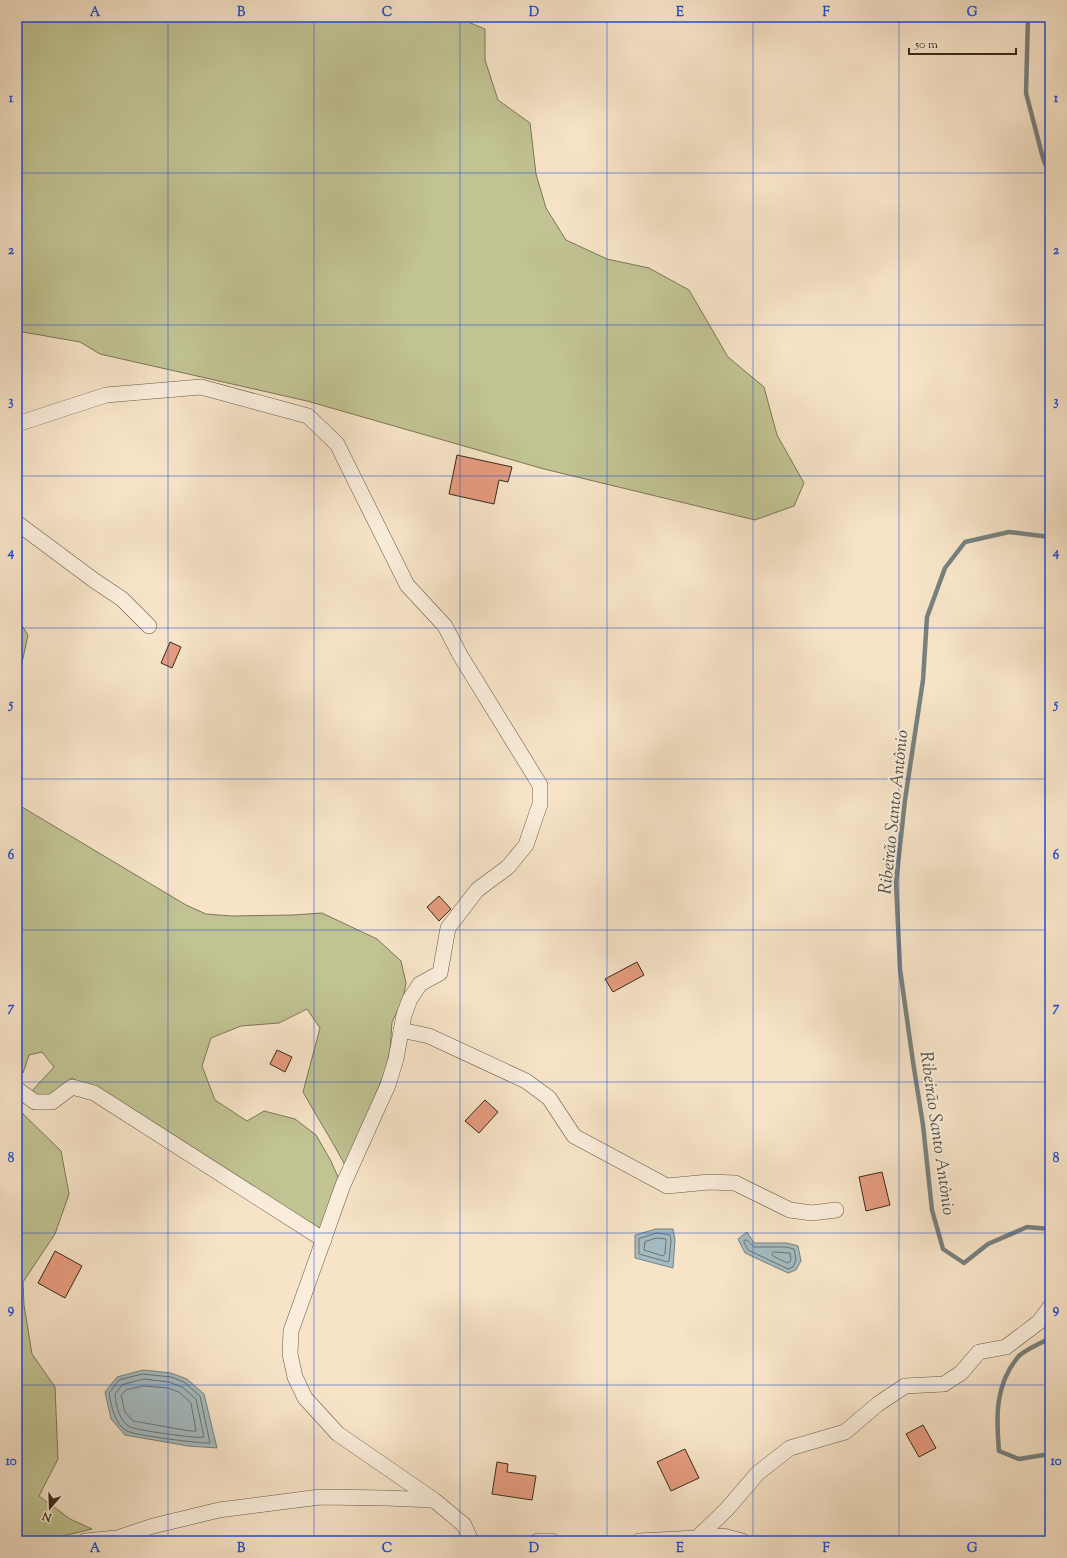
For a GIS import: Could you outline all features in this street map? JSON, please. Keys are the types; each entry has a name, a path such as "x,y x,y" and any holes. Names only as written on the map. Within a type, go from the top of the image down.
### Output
{"street":[{"path":"17,424 106,396 201,387 308,416 337,444 407,585 445,626 464,661 540,785 540,804 526,845 508,868 477,890 448,928 440,973 420,984 410,999 404,1015 396,1059 388,1085 343,1185 291,1331 290,1354 295,1377 305,1398 338,1434 434,1500 464,1525 471,1541"},
{"path":"17,523 95,581 122,599 149,626"},
{"path":"401,1030 429,1036 526,1080 549,1098 574,1136 667,1186 709,1182 735,1183 790,1210 812,1213 836,1210"},
{"path":"17,1089 35,1102 52,1102 72,1087 94,1093 324,1240"},
{"path":"697,1538 727,1509 758,1473 790,1448 845,1432 878,1404 905,1386 944,1384 961,1373 979,1352 1006,1346 1039,1322 1050,1307"},
{"path":"85,1541 117,1538 153,1526 219,1510 320,1497 434,1500"},
{"path":"639,1541 723,1536 742,1541"},
{"path":"538,1541 552,1541"}],"green space":[{"path":"17,17 456,17 485,29 485,60 498,100 530,123 536,174 546,208 566,240 607,259 649,268 689,290 728,357 764,387 777,435 804,483 794,506 755,520 544,469 307,401 100,354 80,342 17,331"},
{"path":"17,618 28,635 17,686"},
{"path":"17,804 186,905 206,914 232,916 322,913 377,939 401,961 406,983 403,999 392,1022 390,1051 385,1071 346,1167 303,1092 320,1028 307,1009 279,1023 241,1026 211,1038 202,1066 215,1100 247,1121 264,1111 295,1119 316,1135 331,1161 338,1177 320,1234 224,1171 72,1078 49,1097 36,1098 30,1093 54,1067 42,1052 29,1055 23,1073 17,1070"},
{"path":"17,1108 61,1151 69,1194 55,1234 23,1282 24,1305 32,1354 55,1387 58,1459 39,1496 70,1519 92,1529 42,1541 17,1541"}],"water":[{"path":"656,1229 673,1229 675,1240 673,1268 635,1258 635,1235"},
{"path":"747,1232 754,1243 787,1243 798,1246 801,1261 796,1270 788,1273 745,1253 738,1239"},
{"path":"143,1370 171,1373 187,1379 204,1394 217,1448 188,1446 125,1435 111,1419 105,1392 117,1377"}],"building":[{"path":"457,455 512,467 508,482 499,480 494,504 449,494"},
{"path":"170,642 181,647 172,668 161,663"},
{"path":"439,896 451,909 439,921 427,907"},
{"path":"637,962 644,975 613,992 605,979"},
{"path":"277,1050 292,1057 285,1072 270,1064"},
{"path":"485,1100 498,1112 479,1133 465,1121"},
{"path":"882,1172 890,1205 866,1211 859,1177"},
{"path":"55,1251 82,1266 65,1298 38,1283"},
{"path":"923,1425 936,1448 919,1457 906,1434"},
{"path":"685,1449 699,1478 671,1491 657,1462"},
{"path":"497,1462 508,1464 507,1472 536,1476 532,1500 492,1494"}],"waterway":[{"name":"Ribeirão Santo Antônio","path":"1028,17 1026,93 1043,158 1050,176"},
{"name":"Ribeirão Santo Antônio","path":"1050,537 1009,532 965,542 945,568 927,617 923,680 905,800 896,882 900,969 923,1125 932,1210 943,1249 964,1263 988,1244 1027,1227 1050,1229"},
{"name":"Ribeirão Santo Antônio","path":"1050,1338 1021,1354 1010,1368 1001,1390 997,1425 999,1451 1019,1459 1050,1454"}]}
